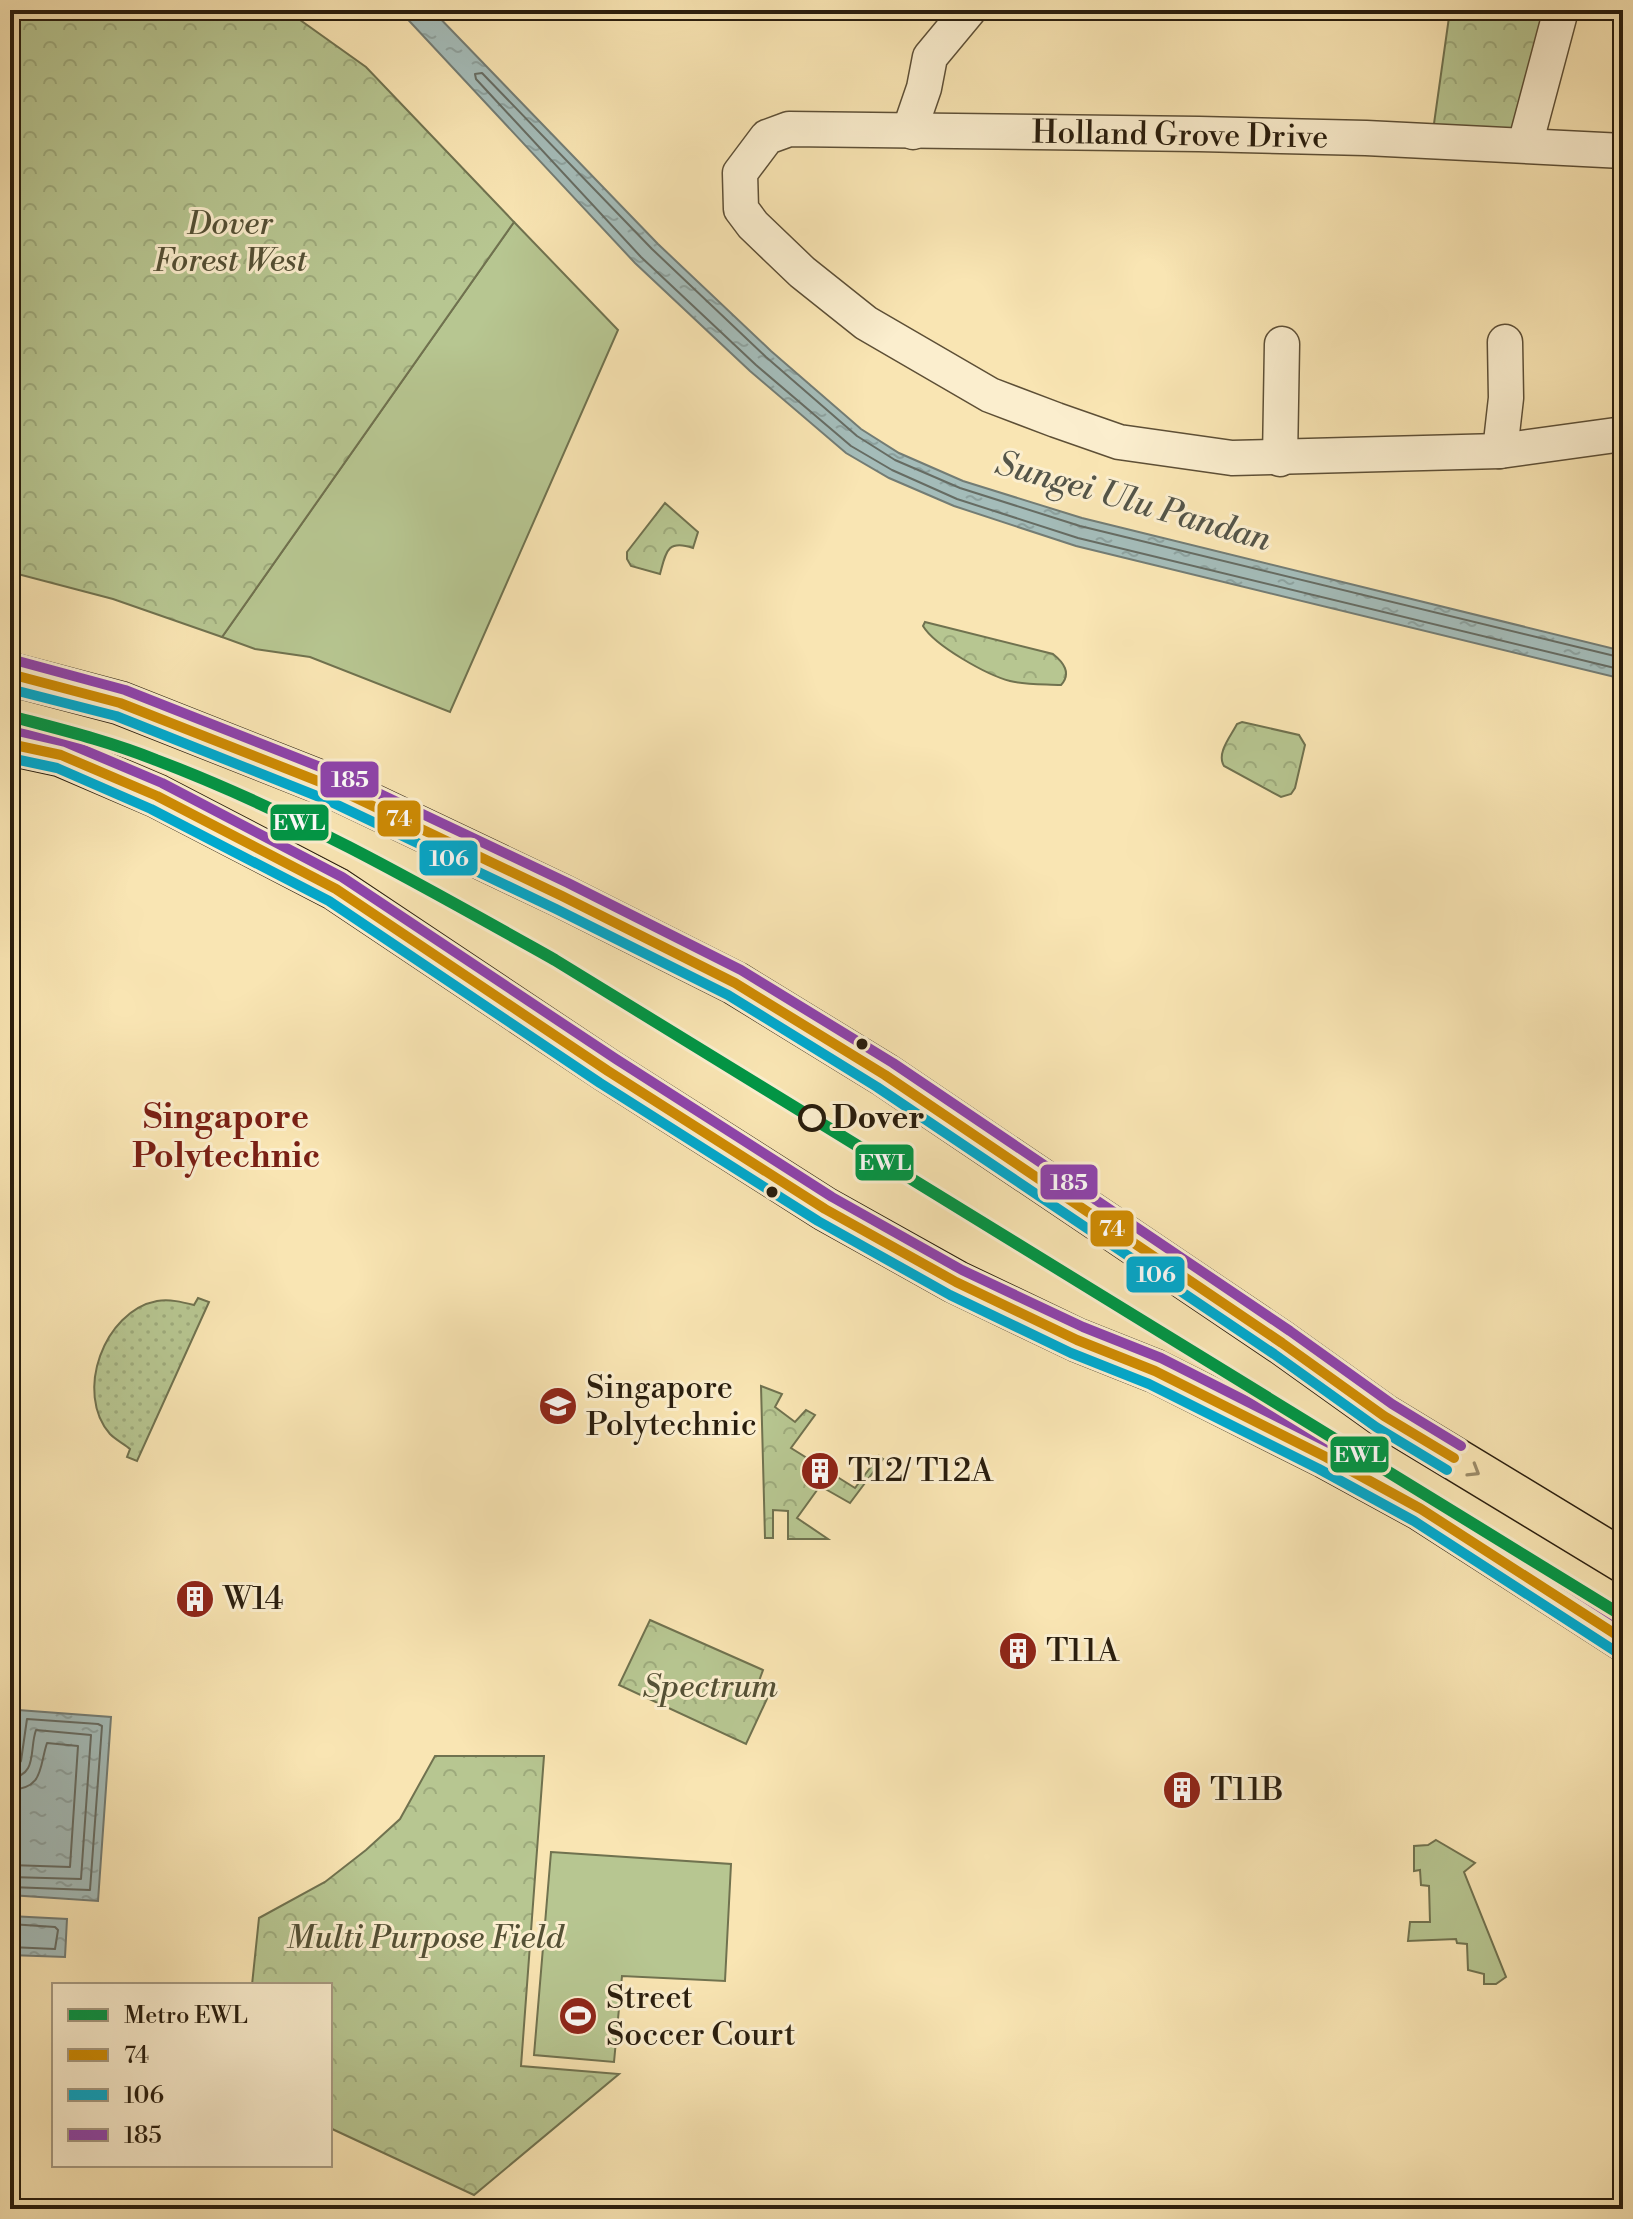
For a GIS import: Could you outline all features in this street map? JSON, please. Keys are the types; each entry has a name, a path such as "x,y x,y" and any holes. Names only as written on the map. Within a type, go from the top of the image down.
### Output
{"main road":[{"path":"10,674 120,703 333,787 735,983 899,1084 1282,1343 1384,1416 1614,1557"},
{"path":"10,744 61,755 157,796 336,889 608,1071 825,1209 956,1282 1077,1340 1155,1371 1326,1457 1421,1509 1623,1639"}],"street":[{"path":"913,132 913,120 930,57 969,10"},
{"path":"1525,145 1561,10"},
{"name":"Holland Grove Drive","path":"1280,459 1192,454 1119,442 990,395 929,361 866,323 802,272 753,225 741,209 738,190 740,173 748,158 767,137 789,129 1199,134 1623,151"},
{"path":"1500,451 1506,398 1505,342"},
{"path":"1282,344 1280,459 1500,451 1623,434"}],"green space":[{"name":"Dover Forest West","path":"10,10 286,10 366,67 514,222 222,637 113,599 10,572"},
{"path":"1450,10 1556,10 1520,156 1430,152"},
{"path":"514,222 618,330 450,712 310,657 255,649 222,637"},
{"path":"665,503 698,532 693,548 678,545 669,549 660,574 631,566 627,552"},
{"path":"925,622 1053,654 1065,668 1064,681 1061,685 1036,684 1000,678 950,651 929,634 923,626"},
{"path":"1242,722 1299,735 1305,745 1291,794 1281,797 1224,766 1222,756 1225,745 1237,724"},
{"path":"198,1298 209,1302 137,1461 127,1457 130,1449 110,1434 100,1417 95,1397 95,1377 100,1356 122,1320 138,1308 162,1300 194,1305"},
{"path":"761,1386 782,1394 775,1407 795,1422 806,1410 815,1415 791,1448 855,1488 879,1456 883,1459 850,1503 820,1486 797,1518 828,1539 788,1539 788,1511 773,1510 773,1538 765,1538"},
{"name":"Spectrum","path":"650,1620 763,1670 759,1681 772,1688 746,1744 619,1685"},
{"name":"Multi Purpose Field","path":"435,1756 544,1756 521,2066 619,2074 474,2195 332,2129 332,1983 252,1983 259,1918 325,1882 400,1819"},
{"path":"1436,1840 1475,1863 1464,1872 1506,1977 1496,1984 1484,1984 1484,1974 1468,1970 1467,1944 1457,1943 1456,1939 1408,1941 1410,1922 1430,1922 1429,1886 1421,1885 1420,1870 1414,1871 1414,1846 1428,1845"},
{"path":"551,1852 731,1864 725,1981 622,1976 614,2062 534,2055"}],"water":[{"path":"399,10 432,10 658,244 771,351 861,429 899,453 963,481 1082,518 1623,651 1623,679 1076,546 954,506 889,478 846,453 750,371 635,263"},
{"path":"18,1710 111,1717 98,1901 10,1895 10,1812"},
{"path":"10,1916 67,1919 65,1957 10,1955"}],"metro line":[{"name":"EWL","path":"10,716 120,747 208,781 309,827 458,905 555,960 1623,1616"}],"transit line":[{"name":"185","path":"18,661 125,690 338,774 568,883 741,970 893,1063 1290,1331 1392,1404 1461,1446"},
{"name":"74","path":"14,675 120,703 333,787 735,983 885,1075 1282,1343 1384,1416 1454,1458"},
{"name":"106","path":"10,689 116,716 327,800 728,995 877,1087 1274,1354 1376,1427 1447,1470"},
{"name":"185","path":"13,730 65,742 162,783 342,877 616,1059 832,1197 962,1270 1083,1327 1161,1358 1333,1445 1429,1497 1623,1622"},
{"name":"74","path":"10,744 61,755 157,796 336,889 608,1071 825,1209 956,1282 1077,1340 1155,1371 1326,1457 1421,1509 1623,1639"},
{"name":"106","path":"10,758 57,768 151,809 329,901 600,1083 818,1221 950,1295 1071,1353 1149,1384 1319,1469 1414,1521 1615,1651"}],"place":[{"name":"Dover","path":"812,1118"},
{"name":"Singapore Polytechnic","path":"558,1406"},
{"name":"T12/ T12A","path":"820,1471"},
{"name":"W14","path":"195,1599"},
{"name":"T11A","path":"1018,1651"},
{"name":"T11B","path":"1182,1790"},
{"name":"Street Soccer Court","path":"578,2016"}],"district":[{"name":"Singapore Polytechnic","path":"226,1138"}],"water label":[{"name":"Sungei Ulu Pandan","path":"1133,502"}]}
